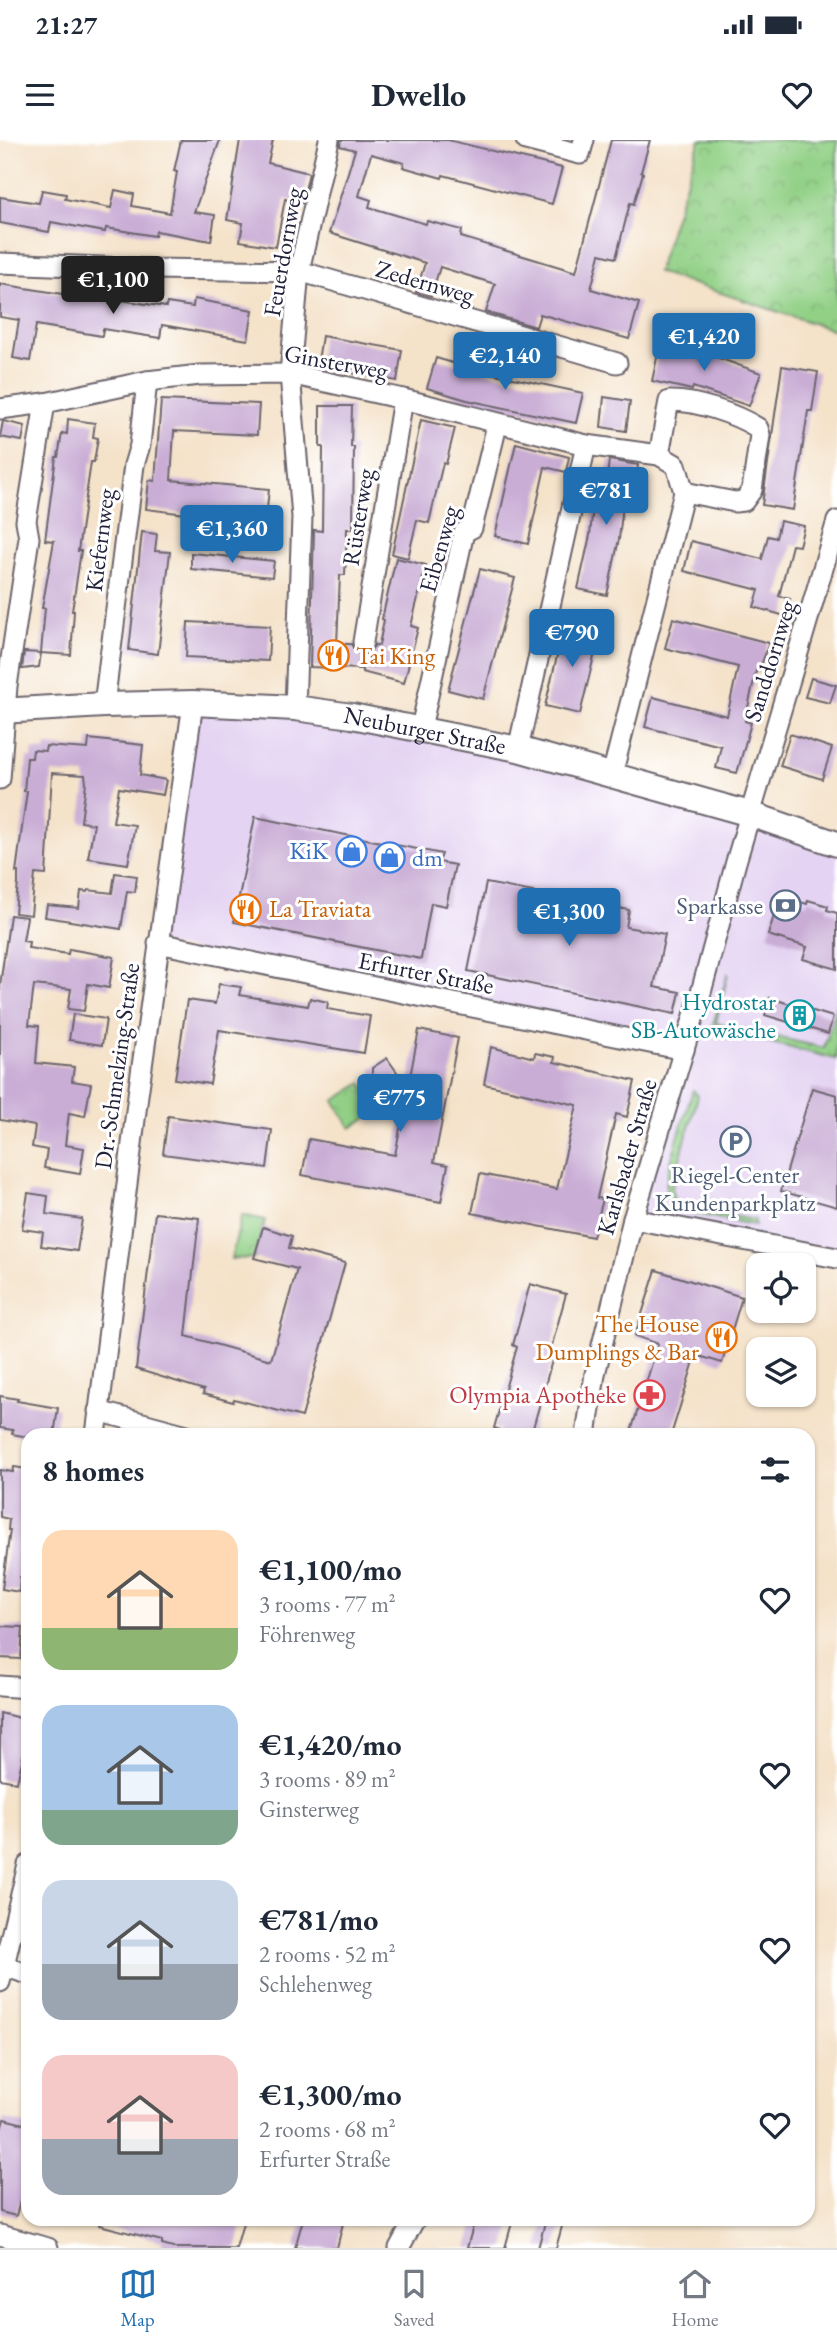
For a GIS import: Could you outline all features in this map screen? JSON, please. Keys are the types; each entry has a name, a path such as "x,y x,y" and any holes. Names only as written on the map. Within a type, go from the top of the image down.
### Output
{"street":[{"name":"Feuerdornweg","path":"295,708 302,517 290,374 299,271 329,140"},
{"path":"526,140 580,155 584,140"},
{"name":"Zedernweg","path":"0,263 125,269 299,271 617,363"},
{"name":"Ginsterweg","path":"0,409 200,375 290,374 586,445 659,455"},
{"name":"Kiefernweg","path":"104,705 147,382"},
{"name":"Rüsterweg","path":"363,642 403,399"},
{"path":"611,775 684,492 676,465 659,455 669,401 684,400 747,421 758,428 760,435 752,490 744,501 735,502 684,492"},
{"path":"0,779 3,711 29,538 26,521 45,403"},
{"name":"Eibenweg","path":"421,728 464,531 472,528 497,425"},
{"path":"518,749 586,445"},
{"name":"Sanddornweg","path":"750,814 837,521"},
{"name":"Neuburger Straße","path":"3,711 193,703 295,708 421,728 518,749 750,814 837,844"},
{"name":"Dr.-Schmelzing-Straße","path":"97,1428 158,943 193,703"},
{"name":"Karlsbader Straße","path":"587,1428 595,1374 633,1219 750,814"},
{"name":"Erfurter Straße","path":"158,943 684,1050"},
{"path":"633,1219 837,1258"},
{"path":"98,1410 162,1428"},
{"path":"0,1686 21,1688"},
{"path":"21,1892 1,1971 21,1973"},
{"path":"399,2248 411,2226"},
{"path":"0,2235 48,2248"}],"shaded area":[{"path":"193,703 352,716 837,844 837,1258 633,1219 684,1051 158,943"}],"green space":[{"path":"700,140 837,140 837,331 657,272"},
{"path":"728,973 716,1023 824,1048 837,1003 836,1059 712,1028"},
{"path":"362,1083 379,1110 351,1128 334,1101"},
{"path":"693,1090 698,1096 672,1187 674,1202 682,1207 755,1220 755,1225 684,1212 668,1200 666,1184"},
{"path":"242,1215 265,1220 254,1258 231,1259"}],"building":[{"path":"181,140 220,140 194,212 215,215 211,241 156,231 155,236 106,228 105,232 51,222 49,232 0,223 0,197 39,203 42,190 66,194 65,199 111,208 115,190 134,194 132,206 170,213 177,172 174,171"},
{"path":"240,140 273,140 268,163 309,173 302,203 285,199 276,247 240,241 243,223 227,220"},
{"path":"341,140 448,140 562,168 552,204 443,175 442,178 371,154 359,196 371,200 369,207 426,224 427,221 462,230 461,237 576,272 611,140 650,140 641,172 643,173 634,204 630,203 616,258 600,254 591,289 639,303 629,339 540,314 536,327 486,312 495,284 440,267 431,296 416,292 425,263 329,233 355,150 340,146"},
{"path":"0,284 166,307 167,303 193,307 194,299 253,310 248,340 162,325 160,338 103,329 102,336 36,325 30,361 13,358 19,320 0,317"},
{"path":"322,336 402,350 397,381 317,367"},
{"path":"661,339 688,345 687,347 761,373 749,406 693,387 692,390 652,381"},
{"path":"436,358 476,370 583,393 576,423 467,400 427,388"},
{"path":"782,366 818,372 812,411 808,411 793,510 762,505"},
{"path":"604,397 630,401 626,431 601,427"},
{"path":"161,400 259,404 257,435 174,431 171,480 269,489 266,518 146,509 149,480 155,481"},
{"path":"320,406 352,406 353,529 347,529 345,575 340,575 337,644 351,644 355,651 362,654 379,645 396,558 426,565 411,626 418,628 404,683 362,672 362,669 310,667 314,530 322,531 323,447 320,447"},
{"path":"68,419 95,423 93,437 98,438 94,462 91,462 78,551 81,551 72,611 71,655 41,653 45,608 42,608 54,541 45,540 56,457 62,433 67,434"},
{"path":"421,420 455,428 446,464 443,463 429,523 417,520 408,558 392,554"},
{"path":"3,421 25,426 22,441 0,437"},
{"path":"516,443 569,457 566,472 545,467 528,544 495,536"},
{"path":"609,460 638,465 636,480 626,479 619,539 607,595 578,589 590,535 596,476 607,477"},
{"path":"780,521 804,526 799,546 792,545 779,596 790,599 785,616 754,607 759,590 684,571 691,541 762,559 768,536 776,538"},
{"path":"142,532 157,534 155,551 170,552 158,654 129,650"},
{"path":"191,553 274,561 272,577 191,569"},
{"path":"480,569 515,578 483,699 448,690"},
{"path":"673,618 769,643 759,671 756,671 745,721 751,723 737,773 716,768 721,746 645,727 653,697 727,716 738,667 665,648"},
{"path":"188,622 270,626 268,661 186,657"},
{"path":"565,623 600,632 580,714 545,706"},
{"path":"24,652 41,653 39,667 22,669"},
{"path":"811,678 836,685 830,703 805,697"},
{"path":"790,734 832,748 822,779 780,766"},
{"path":"89,739 143,745 140,775 166,780 163,795 119,788 113,822 135,825 128,864 88,858 94,824 81,822 85,775 52,773 46,875 35,874 31,915 15,913 18,883 16,872 27,791 24,791 27,758 32,758 33,750 45,751 46,746 88,749"},
{"path":"255,817 442,854 439,862 455,865 446,906 431,903 421,959 234,922"},
{"path":"115,873 137,876 135,892 127,891 121,929 45,917 47,905 79,908 81,891 112,893"},
{"path":"486,883 629,910 626,927 665,934 654,987 680,992 675,1014 468,971"},
{"path":"780,896 807,904 808,900 828,906 827,910 837,913 837,969 803,959 807,947 768,935"},
{"path":"10,915 27,917 23,941 29,942 28,948 68,954 69,949 114,957 109,988 88,984 84,1011 68,1009 71,989 34,985 29,1025 39,1026 36,1063 74,1067 72,1081 91,1084 85,1116 69,1113 65,1145 84,1148 80,1174 44,1168 47,1150 32,1147 35,1126 0,1120 0,985"},
{"path":"219,984 241,987 239,995 308,1006 310,998 328,1002 327,1009 370,1016 364,1053 219,1030 210,1084 175,1079 187,1000 215,1004"},
{"name":"Hydrostar SB-Autowäsche","path":"770,998 833,1017 828,1034 765,1015"},
{"path":"73,1014 106,1019 102,1045 69,1040"},
{"path":"419,1030 458,1038 434,1162 448,1165 441,1202 302,1175 309,1139 395,1155"},
{"path":"491,1047 534,1058 535,1053 555,1057 554,1062 635,1081 627,1117 616,1114 597,1198 603,1199 593,1237 472,1213 480,1174 557,1189 577,1105 484,1084"},
{"path":"387,1058 399,1075 381,1087 372,1074 372,1068"},
{"path":"812,1088 837,1095 837,1207 781,1191"},
{"path":"168,1116 272,1130 267,1168 163,1154"},
{"path":"28,1193 48,1196 46,1214 82,1219 77,1251 41,1246 43,1232 22,1229"},
{"path":"155,1213 199,1218 186,1336 271,1360 297,1269 254,1258 263,1227 292,1236 289,1248 345,1263 302,1417 234,1399 233,1402 203,1394 204,1390 136,1369"},
{"path":"656,1270 742,1297 722,1363 696,1355 673,1428 632,1428 658,1344 635,1336"},
{"path":"530,1284 566,1294 549,1356 553,1357 533,1428 494,1428 517,1347 513,1345"},
{"path":"0,1396 58,1408 55,1428 21,1428 21,1436 12,1434 13,1430 0,1428"},
{"path":"14,1467 21,1468 19,1592 2,1589 10,1530 9,1519 0,1517 0,1470 13,1472"},
{"path":"0,1626 21,1627 21,1659 0,1658"},
{"path":"0,1713 21,1718 21,1765 17,1782 0,1779"},
{"path":"4,2119 21,2123 21,2201 16,2216 0,2212 0,2133"},
{"path":"103,2226 242,2226 236,2248 173,2248 162,2245 162,2241"},
{"path":"301,2226 342,2226 337,2248 295,2248"},
{"path":"473,2226 511,2226 505,2248 467,2248"},
{"path":"544,2226 562,2226 556,2248 538,2248"}],"place":[{"name":"Tai King","path":"333,656"},
{"name":"KiK","path":"351,851"},
{"name":"dm","path":"389,858"},
{"name":"Sparkasse","path":"786,906"},
{"name":"La Traviata","path":"246,909"},
{"name":"Hydrostar SB-Autowäsche","path":"799,1016"},
{"name":"Riegel-Center Kundenparkplatz","path":"735,1141"},
{"name":"The House Dumplings & Bar","path":"722,1338"},
{"name":"Olympia Apotheke","path":"649,1395"}]}
